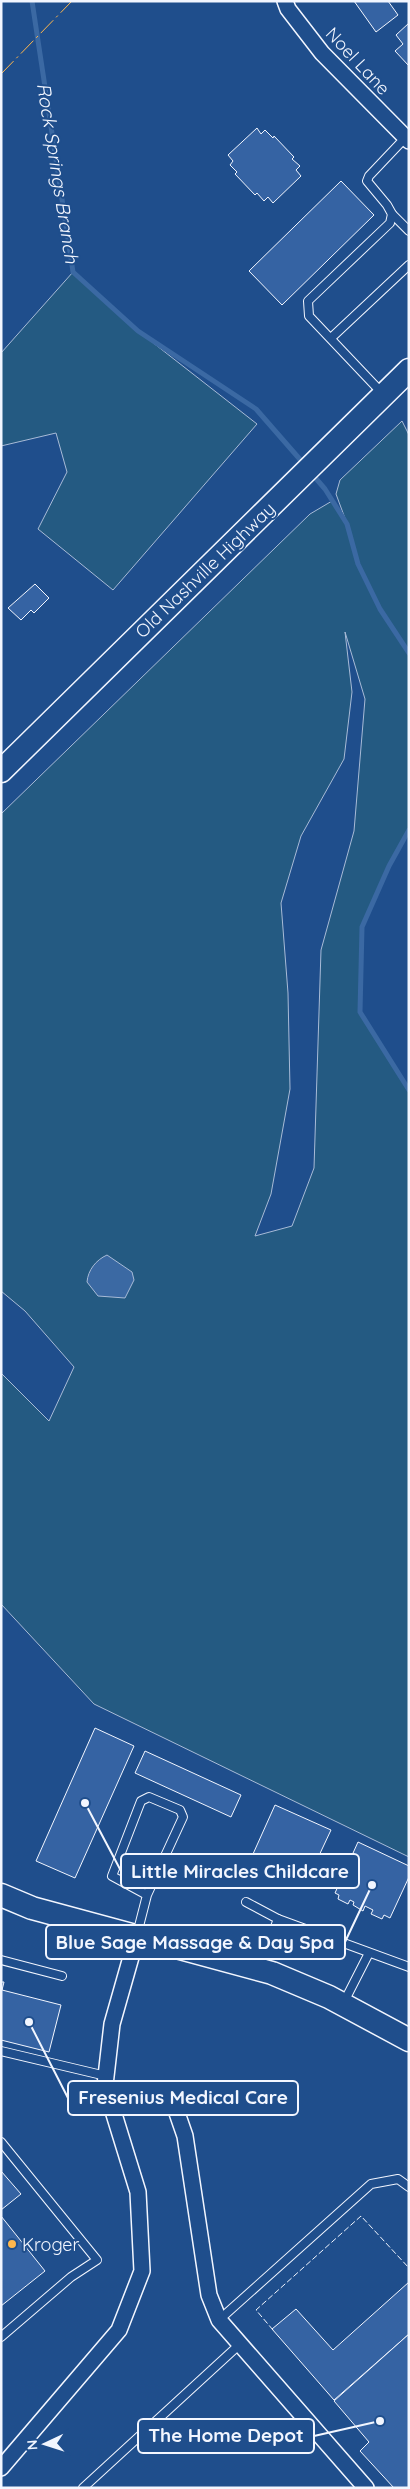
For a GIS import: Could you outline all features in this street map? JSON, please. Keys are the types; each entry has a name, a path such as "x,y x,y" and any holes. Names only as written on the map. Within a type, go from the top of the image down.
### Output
{"main road":[{"name":"Old Nashville Highway","path":"1,771 409,370"},
{"path":"1,1895 32,1908 272,1973 343,2004 409,2040"}],"street":[{"name":"Noel Lane","path":"285,1 288,9 322,53 407,140"},
{"path":"1,2468 119,2330 142,2271 138,2192 105,2086 112,2024 137,1936"},
{"path":"108,2094 143,2092 163,2097 176,2110 185,2136 209,2296 219,2320 366,2488"}],"lane":[{"path":"407,140 368,176 367,181 387,204 392,214 409,231"},
{"path":"384,394 309,316 308,301 390,223 392,214"},
{"path":"331,338 409,266"},
{"path":"137,1936 147,1895 183,1818 183,1812 180,1810 149,1797 141,1801 112,1876 147,1895"},
{"path":"246,1902 278,1919 409,1967"},
{"path":"259,1970 278,1919"},
{"path":"343,2004 369,1953"},
{"path":"1,1960 62,1976"},
{"path":"1,2051 106,2076"},
{"path":"1,2142 96,2260 71,2277 1,2337"},
{"path":"219,2320 371,2184 398,2180 409,2186"},
{"path":"1,2330 12,2328"},
{"path":"83,2488 240,2344"}],"shaded area":[{"path":"73,272 138,331 257,424 113,590 38,529 67,472 56,433 1,446 1,353"},
{"path":"402,421 409,435 409,830 389,866 362,927 360,1012 409,1090 409,1857 94,1704 1,1604 1,1373 49,1421 74,1367 25,1311 1,1291 1,814 310,514 332,501 346,521 336,494 340,480","holes":["345,632 365,699 354,831 321,950 314,1168 292,1226 255,1236 271,1194 290,1089 288,993 281,903 301,836 344,759 352,692"]},
{"path":"107,1255 132,1272 134,1280 125,1298 98,1296 87,1282 93,1266"}],"building":[{"path":"354,1 388,1 398,15 376,32"},
{"path":"409,23 409,66 395,51 403,44 396,35"},
{"path":"257,128 261,134 265,130 273,138 274,136 300,166 296,170 301,176 273,203 268,197 264,201 257,193 255,195 235,174 237,172 230,165 233,161 228,155"},
{"path":"341,181 374,215 282,305 249,271"},
{"path":"35,584 49,598 34,613 31,610 21,620 8,608"},
{"path":"95,1728 134,1746 75,1878 36,1861"},
{"path":"145,1751 241,1795 231,1817 135,1773"},
{"path":"275,1805 331,1830 308,1879 302,1876 300,1880 291,1874 292,1871 284,1868 282,1871 272,1866 273,1863 268,1860 266,1864 256,1859 257,1856 253,1854"},
{"path":"358,1842 409,1866 409,1877 390,1918 384,1915 382,1919 371,1914 373,1910 365,1906 363,1911 353,1905 354,1902 350,1900 348,1904 338,1899 339,1895 335,1893"},
{"path":"1,1982 4,1982 2,1990 61,2005 49,2052 1,2040"},
{"name":"Kroger","path":"1,2171 21,2194 1,2210"},
{"name":"Kroger","path":"1,2216 45,2271 1,2306"},
{"path":"409,2282 409,2334 334,2400 272,2329 296,2309 333,2350"},
{"path":"409,2334 409,2488 394,2488 360,2451 369,2442 334,2401"}],"waterway":[{"name":"Rock Springs Branch","path":"32,1 73,272 138,331 256,409 304,464"},
{"name":"Rock Springs Branch","path":"312,474 325,489 347,524 358,564 380,609 409,653"},
{"name":"Rock Springs Branch","path":"409,830 389,866 362,927 360,1012 409,1090"}],"fence":[{"path":"273,2330 256,2310 361,2216 409,2268"}],"power":[{"path":"1,74 72,1"}],"place":[{"name":"Little Miracles Childcare","path":"85,1803"},
{"name":"Blue Sage Massage & Day Spa","path":"372,1885"},
{"name":"Fresenius Medical Care","path":"29,2022"},
{"name":"Kroger","path":"12,2244"},
{"name":"The Home Depot","path":"380,2421"}]}
